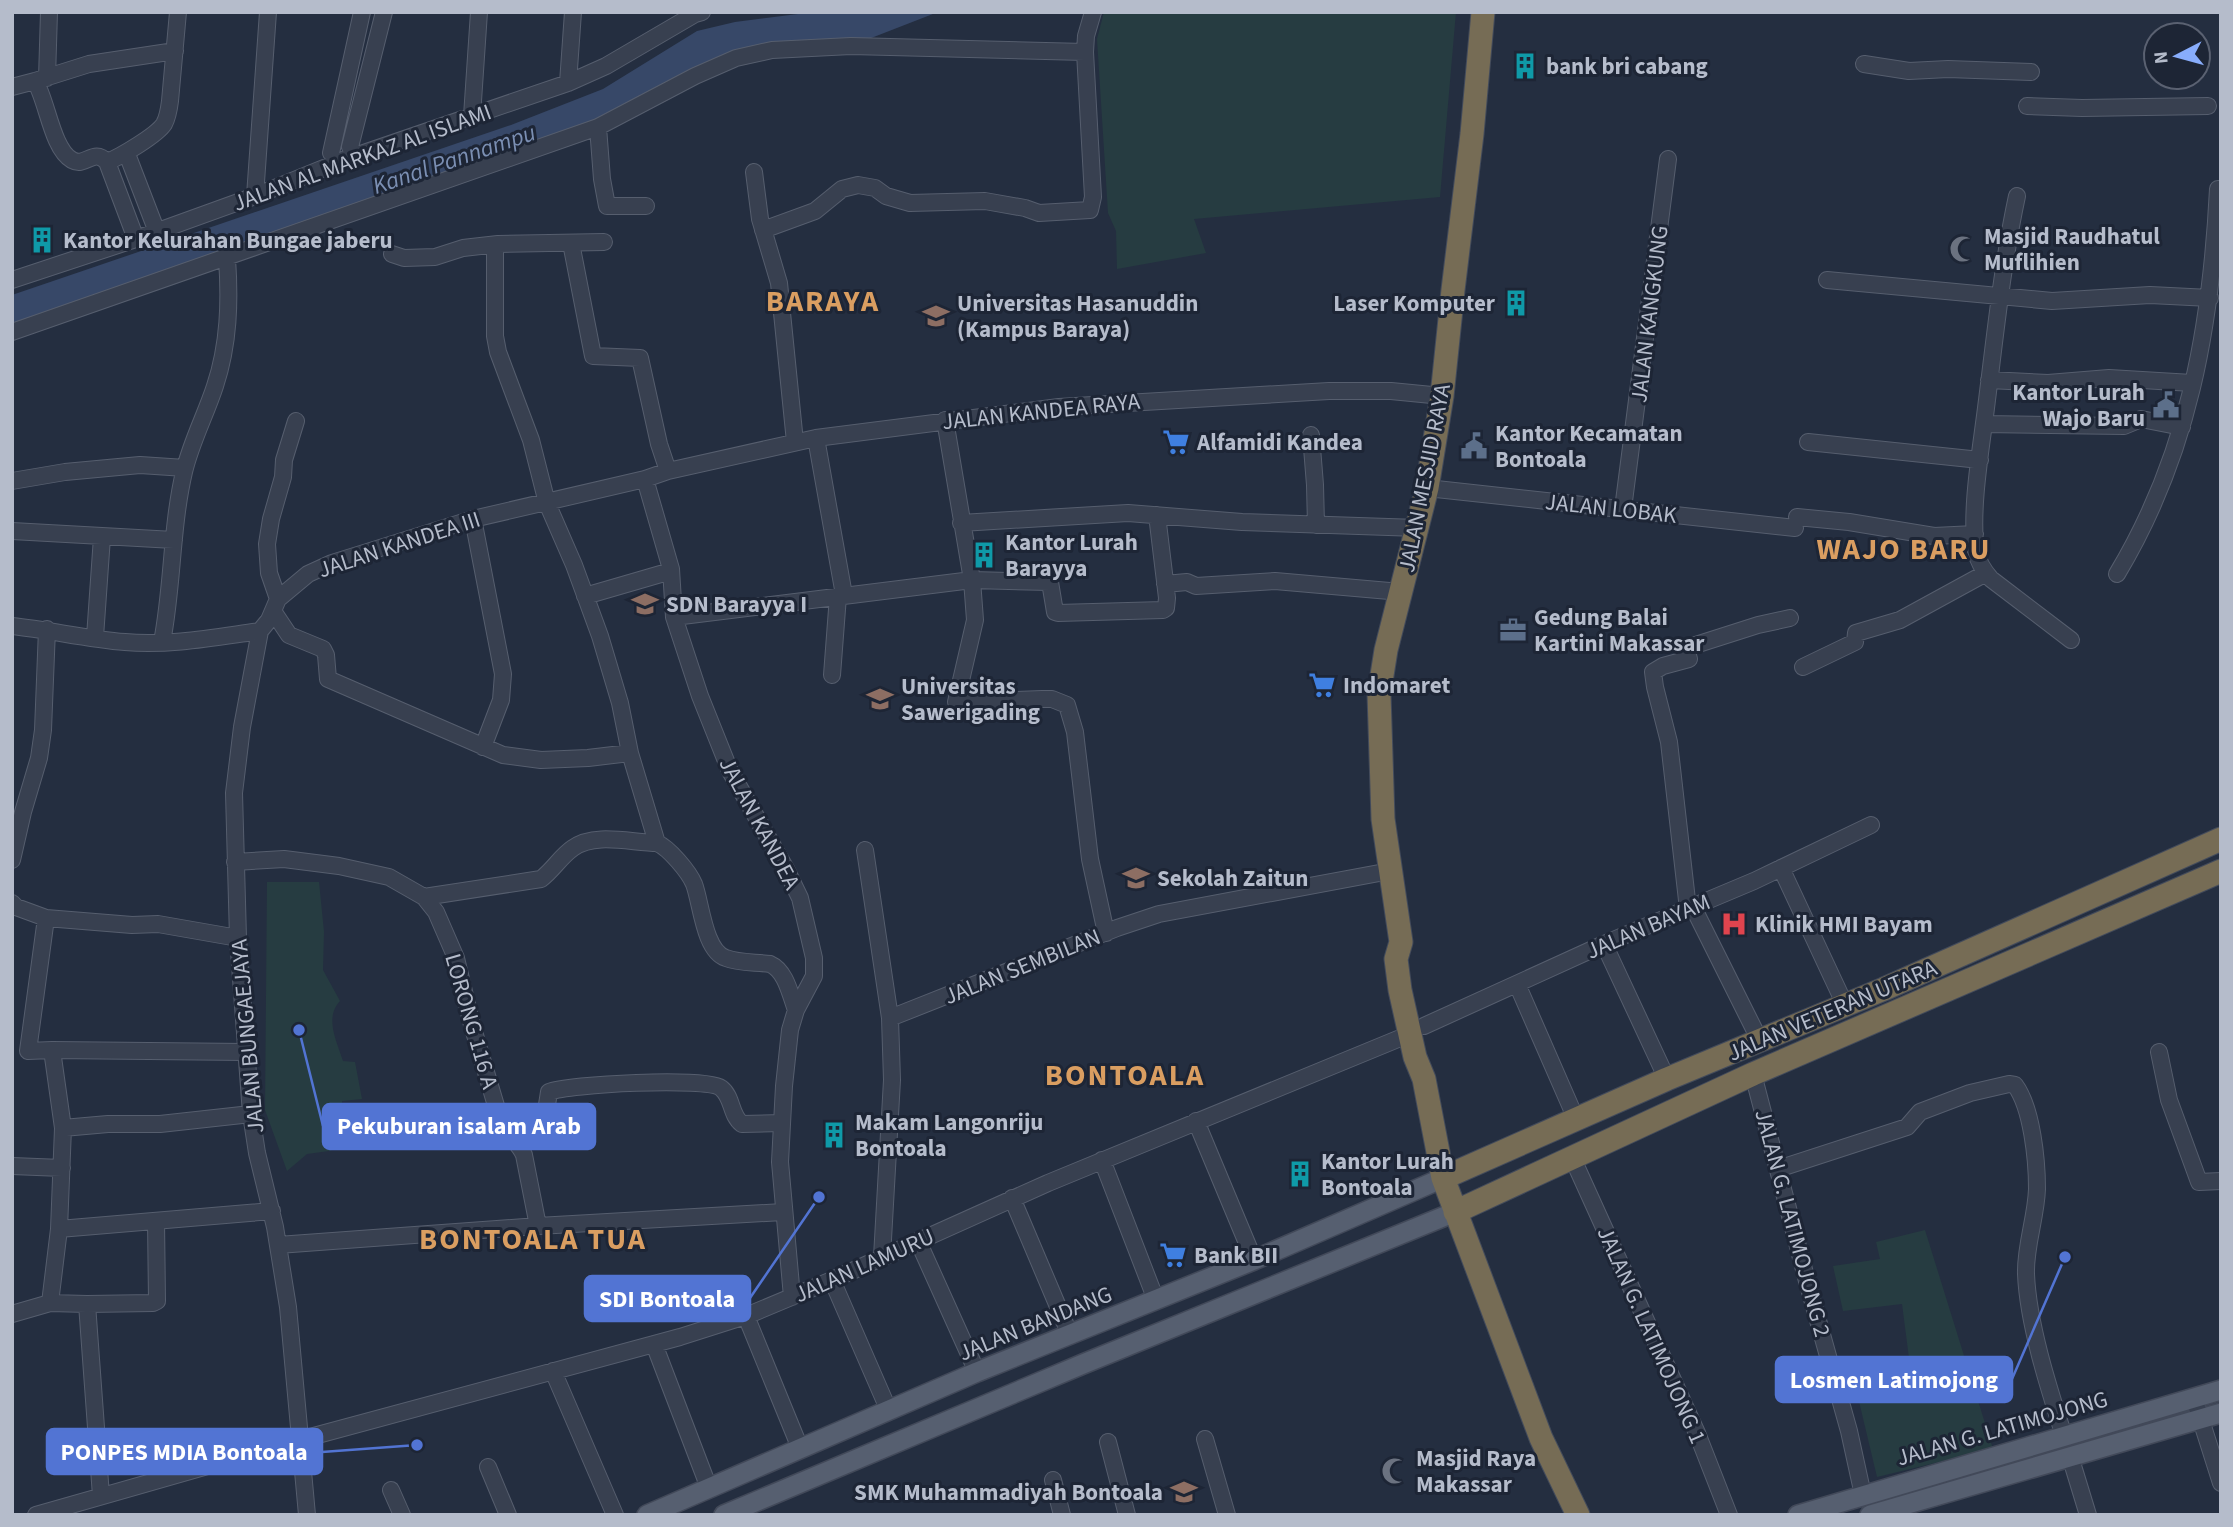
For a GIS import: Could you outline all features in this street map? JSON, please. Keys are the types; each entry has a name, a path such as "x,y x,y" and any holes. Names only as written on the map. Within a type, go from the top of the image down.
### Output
{"highway":[{"name":"JALAN MESJID RAYA","path":"1483,12 1442,396 1427,488 1386,650 1379,694 1380,771 1390,871 1401,942 1396,959 1417,1030 1415,1057 1424,1079 1443,1178 1541,1438 1578,1515"},
{"name":"JALAN VETERAN UTARA","path":"1443,1178 1667,1079 1884,989 2221,839"},
{"name":"JALAN VETERAN UTARA","path":"1455,1212 1753,1074 2221,871"},
{"path":"2144,873 2157,898"},
{"path":"1884,989 1893,1014"}],"main road":[{"name":"JALAN BANDANG","path":"647,1515 977,1372 1254,1260 1443,1178"},
{"path":"724,1515 1455,1212"},
{"path":"947,1385 961,1415"},
{"name":"JALAN G. LATIMOJONG","path":"1798,1515 2221,1390"},
{"name":"JALAN G. LATIMOJONG","path":"1870,1515 1919,1507 2070,1456 2221,1413"},
{"path":"2064,1436 2070,1456"}],"street":[{"path":"49,12 40,89 53,129 67,155 78,162 96,156 102,156 107,162 136,239"},
{"path":"107,162 127,154 163,126 168,116 178,12"},
{"path":"255,196 268,12"},
{"path":"331,153 362,12"},
{"path":"349,146 384,12"},
{"path":"472,116 479,12"},
{"path":"568,83 573,12"},
{"path":"763,230 816,211 842,189 858,185 875,188 897,201 910,203 985,201 1039,213 1090,210 1093,197 1085,52 1086,36 1093,12"},
{"name":"JALAN AL MARKAZ AL ISLAMI","path":"12,280 157,232 255,196 326,166 568,83 606,66 697,13"},
{"path":"12,332 598,127 715,66 736,58 772,50 851,46 1085,52"},
{"path":"12,87 89,64 175,51"},
{"path":"1864,64 1909,71 1948,69 2031,72"},
{"path":"2027,106 2208,106"},
{"path":"598,127 607,206 646,206"},
{"path":"127,154 157,232"},
{"name":"JALAN KANGKUNG","path":"1623,509 1668,159"},
{"path":"754,172 763,230 779,283 795,442"},
{"path":"2117,574 2161,491 2182,427 2210,298 2218,189"},
{"path":"2017,196 2007,242 1984,424 1975,534 1977,555 1986,573 2071,640"},
{"path":"393,254 404,258 435,257 463,248 495,245 604,242"},
{"path":"571,243 593,356 640,358 659,444 668,471"},
{"path":"495,245 495,336 498,352 531,440 547,503 585,596 614,684 630,753 657,843"},
{"path":"162,642 171,591 171,559 185,468 216,384 225,349 229,298 227,258"},
{"path":"1827,280 2052,301 2150,295 2210,298"},
{"path":"1989,380 2048,383 2109,378 2192,383"},
{"name":"JALAN KANDEA RAYA","path":"645,479 668,471 816,438 1059,407 1283,393 1391,391 1442,396"},
{"path":"1984,424 2124,425 2141,419 2182,427"},
{"path":"945,420 972,580 974,630 956,702 1052,699 1067,705 1075,732 1090,859 1106,933"},
{"path":"296,421 271,519 267,544 269,573 275,605 289,635 323,649 330,681 503,755 541,760 630,753"},
{"path":"1311,435 1316,525"},
{"path":"816,438 841,595 832,675"},
{"path":"1808,442 1980,460"},
{"path":"12,481 65,472 140,466 185,468"},
{"name":"JALAN KANDEA III","path":"260,631 269,620 275,605 308,573 332,563 473,519 645,479"},
{"name":"JALAN KANDEA","path":"645,479 671,571 674,617 719,748 755,819 786,869 802,905 815,967 811,983 796,1010 787,1051 780,1162 792,1297"},
{"name":"JALAN LOBAK","path":"1427,488 1623,509 1934,536 1975,534"},
{"path":"961,523 1128,513 1316,525 1418,528"},
{"path":"674,617 788,605 841,595 972,580 1050,582 1055,612 1068,614 1163,610 1167,603 1166,584 1157,514"},
{"path":"473,519 503,674 501,700 483,747"},
{"path":"12,531 174,540"},
{"path":"95,637 102,537"},
{"path":"585,596 671,571"},
{"path":"1802,667 1855,642 1856,634 1899,620 1986,573"},
{"path":"1166,584 1187,582 1196,586 1275,581 1401,592"},
{"path":"1760,1041 1690,908 1669,742 1653,672 1662,666 1689,659 1686,648 1758,625 1790,618"},
{"path":"12,626 123,642 193,640 260,631"},
{"path":"12,860 18,813 39,758 43,730 47,629"},
{"name":"JALAN BUNGAEJAYA","path":"260,631 236,766 233,819 238,939 251,1114 257,1153 272,1211 292,1337 307,1515"},
{"name":"JALAN BAYAM","path":"1417,1030 1604,944 1782,868 1871,825"},
{"path":"236,862 284,859 339,866 389,877 424,897 541,879 551,872 572,848 588,842 657,843 666,848 694,883 708,937 715,949 726,959 776,967 784,978 796,1010"},
{"path":"865,850 891,1018 893,1053 882,1257"},
{"path":"1782,868 1845,1005"},
{"name":"JALAN SEMBILAN","path":"891,1018 1135,921 1188,907 1390,871"},
{"name":"LORONG 116 A","path":"424,897 436,912 456,958 472,1025 502,1126 509,1137 520,1146 538,1226"},
{"path":"13,907 46,918 114,924 158,924 238,939"},
{"path":"46,918 20,1052 246,1052"},
{"path":"1604,944 1667,1079"},
{"path":"1517,984 1576,1119"},
{"name":"JALAN LAMURU","path":"36,1515 299,1440 654,1344 746,1316 1012,1198 1417,1030"},
{"path":"50,1303 59,1229 63,1128 52,1050"},
{"path":"2159,1052 2169,1100 2199,1182 2221,1181"},
{"name":"JALAN G. LATIMOJONG 2","path":"1753,1074 1849,1431 1863,1495"},
{"path":"520,1146 544,1125 549,1093 553,1090 603,1085 686,1082 712,1084 719,1086 726,1093 734,1114 742,1124 782,1123"},
{"path":"1778,1169 1907,1127 1920,1112 1970,1093 2015,1085 2025,1106 2037,1189 2026,1261 2028,1293 2047,1381 2064,1436"},
{"path":"63,1128 108,1124 160,1124 251,1114"},
{"path":"1196,1121 1254,1260"},
{"name":"JALAN G. LATIMOJONG 1","path":"1572,1157 1697,1433 1729,1515"},
{"path":"1102,1160 1156,1300"},
{"path":"12,1166 62,1168"},
{"path":"1012,1198 1070,1335"},
{"path":"59,1229 272,1211"},
{"path":"278,1245 783,1212"},
{"path":"12,1314 50,1303 158,1301 156,1221"},
{"path":"918,1241 977,1372"},
{"path":"832,1280 888,1410"},
{"path":"87,1304 102,1496"},
{"path":"746,1316 800,1448"},
{"path":"654,1344 709,1488"},
{"path":"553,1371 615,1515"},
{"path":"2194,1398 2221,1483"},
{"path":"1205,1439 1227,1515"},
{"path":"1108,1442 1127,1515"},
{"path":"2070,1456 2088,1515"},
{"path":"488,1467 508,1515"},
{"path":"1054,1480 1062,1515"},
{"path":"391,1490 402,1515"}],"green space":[{"path":"1104,12 1456,12 1440,197 1194,219 1206,253 1117,269 1116,231 1108,213 1097,39"},
{"path":"267,882 319,882 324,932 323,970 340,1001 333,1015 333,1030 343,1061 355,1062 362,1099 342,1101 344,1146 307,1154 287,1171 265,1110"},
{"path":"1925,1230 1993,1449 1877,1477 1852,1372 1909,1358 1902,1304 1843,1311 1833,1266 1880,1259 1876,1242"}],"water":[{"name":"Kanal Pannampu","path":"814,12 938,12 866,40 775,49 602,123 12,328 12,295 511,125 603,89 697,31 735,22"}],"place":[{"name":"bank bri cabang","path":"1525,66"},
{"name":"Kantor Kelurahan Bungae jaberu","path":"42,240"},
{"name":"Masjid Raudhatul Muflihien","path":"1963,249"},
{"name":"Laser Komputer","path":"1516,303"},
{"name":"Universitas Hasanuddin (Kampus Baraya)","path":"936,316"},
{"name":"Kantor Lurah Wajo Baru","path":"2166,405"},
{"name":"Alfamidi Kandea","path":"1176,442"},
{"name":"Kantor Kecamatan Bontoala","path":"1474,446"},
{"name":"Kantor Lurah Barayya","path":"984,555"},
{"name":"SDN Barayya I","path":"645,604"},
{"name":"Gedung Balai Kartini Makassar","path":"1513,630"},
{"name":"Indomaret","path":"1322,685"},
{"name":"Universitas Sawerigading","path":"880,699"},
{"name":"Sekolah Zaitun","path":"1136,878"},
{"name":"Klinik HMI Bayam","path":"1734,924"},
{"name":"Pekuburan isalam Arab","path":"299,1030"},
{"name":"Makam Langonriju Bontoala","path":"834,1135"},
{"name":"Kantor Lurah Bontoala","path":"1300,1174"},
{"name":"SDI Bontoala","path":"819,1197"},
{"name":"Bank BII","path":"1173,1255"},
{"name":"Losmen Latimojong","path":"2065,1257"},
{"name":"PONPES MDIA Bontoala","path":"417,1445"},
{"name":"Masjid Raya Makassar","path":"1395,1471"},
{"name":"SMK Muhammadiyah Bontoala","path":"1184,1492"}],"district":[{"name":"BARAYA","path":"823,301"},
{"name":"WAJO BARU","path":"1904,549"},
{"name":"BONTOALA","path":"1125,1075"},
{"name":"BONTOALA TUA","path":"533,1239"}]}
